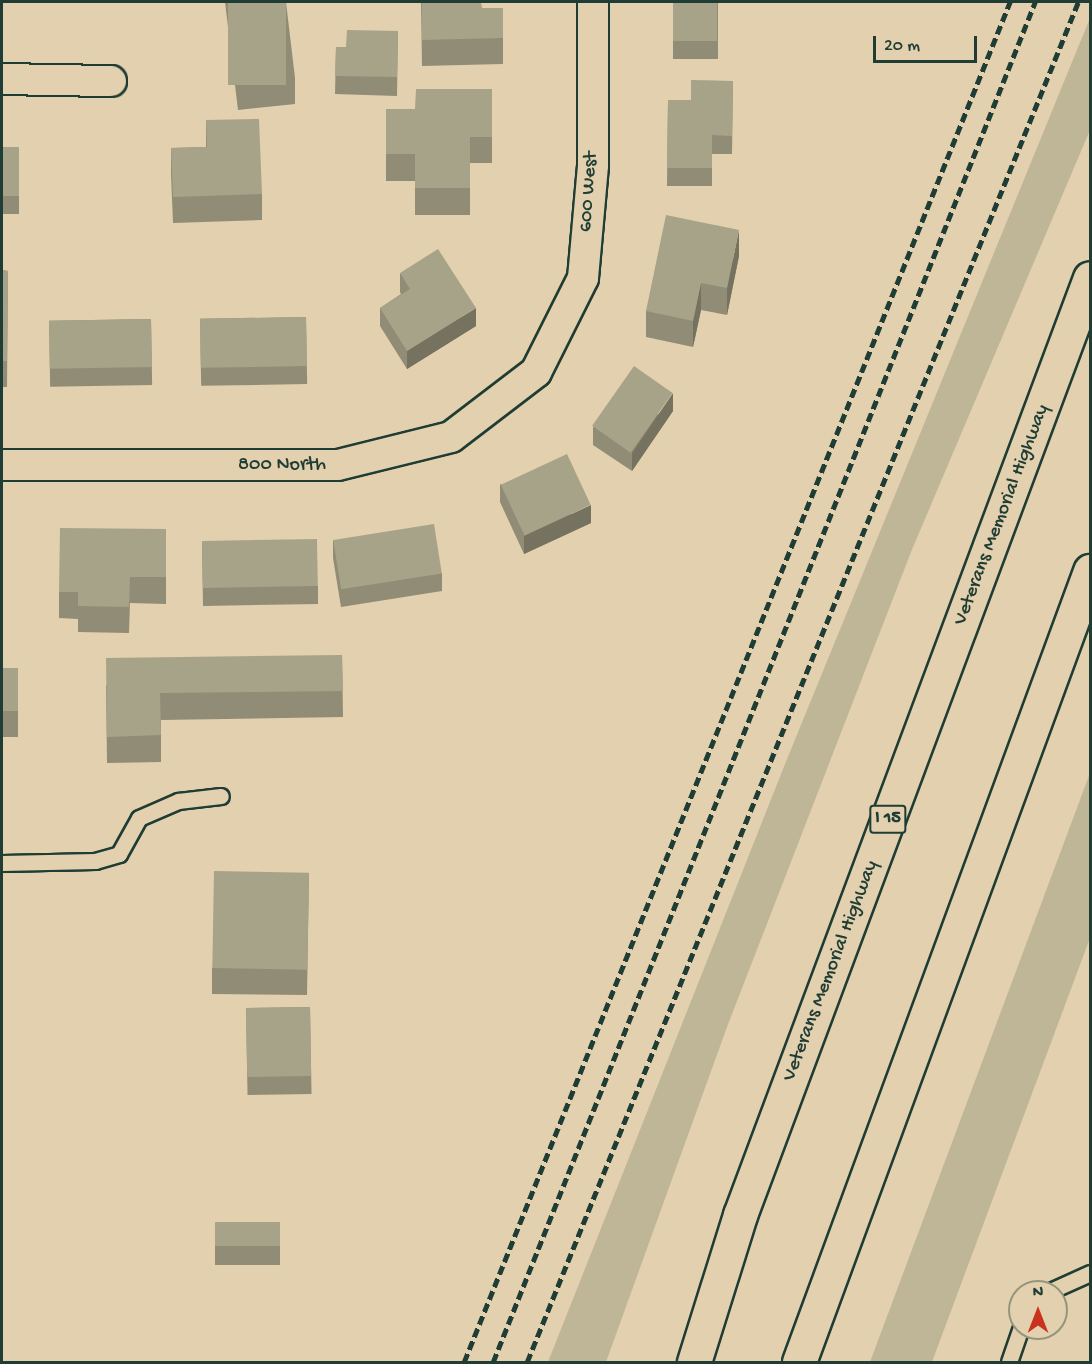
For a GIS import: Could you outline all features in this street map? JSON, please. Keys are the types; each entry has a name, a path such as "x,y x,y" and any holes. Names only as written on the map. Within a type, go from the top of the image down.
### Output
{"highway":[{"name":"Veterans Memorial Highway","path":"694,1362 740,1215 1090,278"},
{"path":"799,1362 1090,571"}],"street":[{"name":"600 West","path":"536,372 583,278 592,165 593,2"},
{"path":"2,79 111,81"},
{"name":"800 North","path":"2,465 338,465 451,437 536,372"}],"lane":[{"path":"2,863 95,861 119,854 139,818 178,801 220,796"},
{"path":"1068,1283 1090,1273"},
{"path":"1009,1362 1017,1340"}],"shaded area":[{"path":"1090,18 1090,130 911,552 727,1027 606,1362 548,1362 785,764"},
{"path":"1090,773 1090,938 932,1362 870,1362"}],"building":[{"path":"228,2 286,2 286,85 228,85"},
{"path":"422,2 481,2 482,8 503,8 503,38 422,40"},
{"path":"673,2 717,2 717,41 673,41"},
{"path":"347,30 398,31 397,77 335,76 336,47 346,47"},
{"path":"691,80 733,81 732,136 712,135 712,168 667,168 668,100 691,100"},
{"path":"416,89 492,89 492,137 470,137 470,188 415,188 415,154 386,154 386,109 415,109"},
{"path":"259,119 262,194 173,197 171,148 207,147 206,120"},
{"path":"2,147 19,147 19,196 2,196"},
{"path":"666,215 739,230 727,288 701,283 693,321 646,311"},
{"path":"438,249 476,308 407,351 380,308 410,289 400,273"},
{"path":"2,270 8,271 7,361 2,361"},
{"path":"306,317 307,366 201,368 200,319"},
{"path":"151,319 152,367 50,369 49,321"},
{"path":"634,366 673,393 631,453 592,426"},
{"path":"567,454 591,505 525,536 501,485"},
{"path":"434,524 442,573 341,589 333,540"},
{"path":"60,528 166,529 166,577 130,577 129,607 78,606 78,592 59,592"},
{"path":"317,539 318,586 203,588 202,541"},
{"path":"342,655 343,691 160,693 161,735 107,737 106,658"},
{"path":"2,668 18,668 18,711 2,711"},
{"path":"214,871 309,873 307,970 212,968"},
{"path":"310,1007 311,1076 247,1077 246,1008"},
{"path":"215,1222 280,1222 280,1246 215,1246"}],"railway":[{"path":"464,1362 1010,2"},
{"path":"493,1362 1035,2"},
{"path":"527,1362 1078,2"}]}
